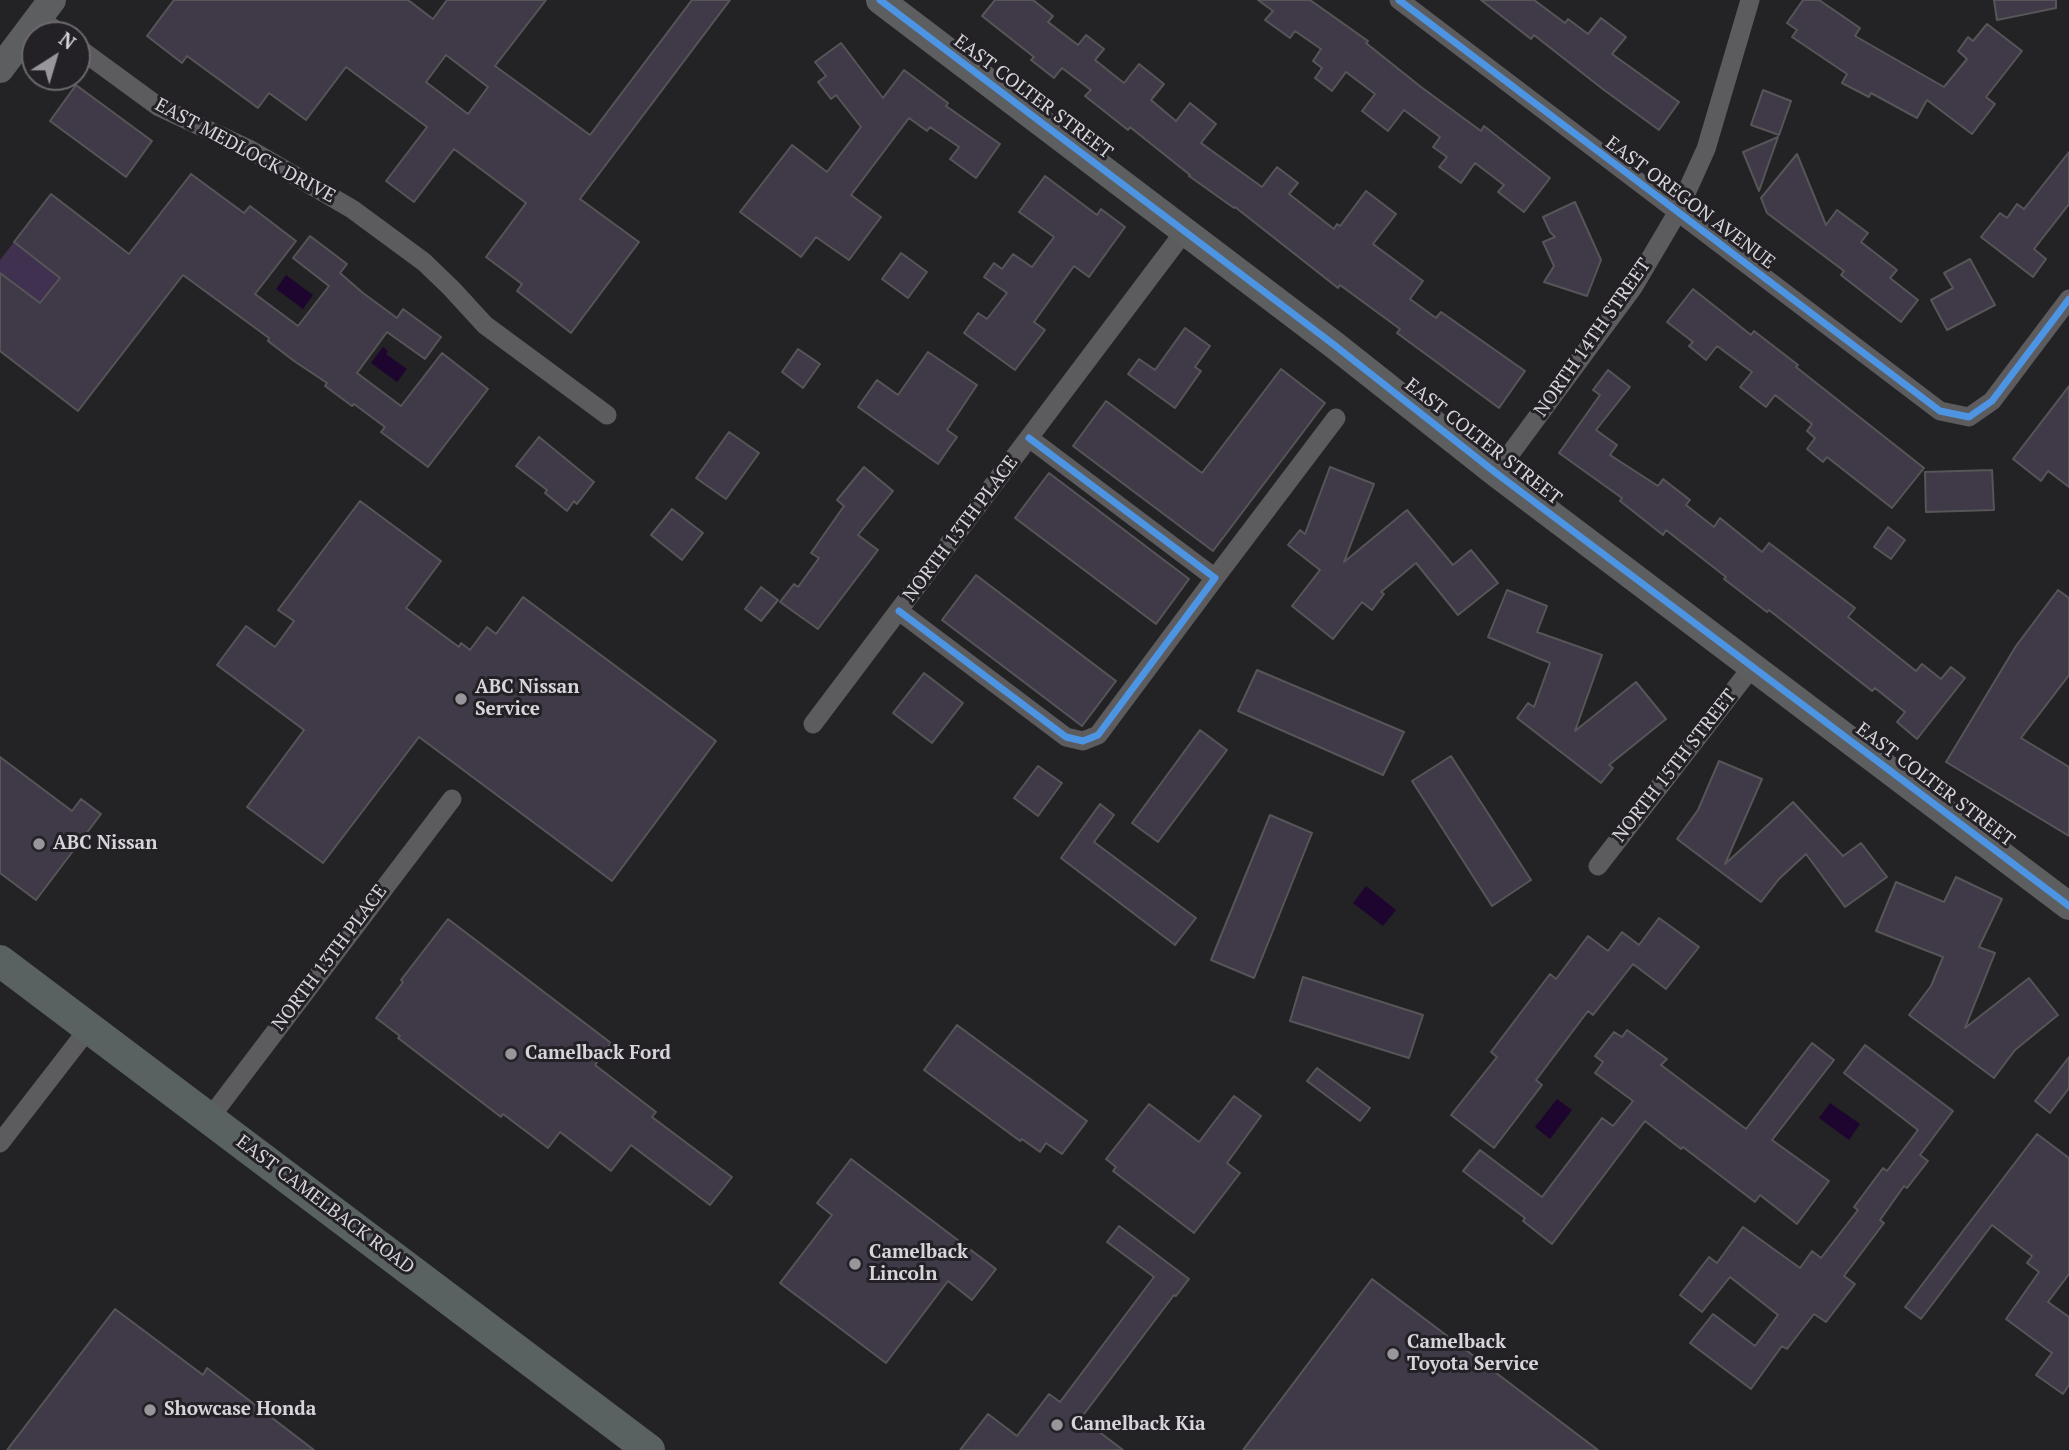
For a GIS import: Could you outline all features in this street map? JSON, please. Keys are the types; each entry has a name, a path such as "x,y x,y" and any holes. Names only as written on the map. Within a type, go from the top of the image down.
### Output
{"main road":[{"name":"EAST CAMELBACK ROAD","path":"0,961 649,1450"}],"street":[{"name":"EAST COLTER STREET","path":"880,0 1333,344 1496,473 2069,906"},
{"name":"EAST OREGON AVENUE","path":"1399,0 1940,411 1969,417 1992,401 2069,299"},
{"name":"NORTH 14TH STREET","path":"1496,473 1634,286 1676,213 1706,149 1750,0"},
{"path":"0,69 46,9"},
{"name":"EAST MEDLOCK DRIVE","path":"91,57 159,107 249,149 352,209 424,262 485,325 607,415"},
{"name":"NORTH 13TH PLACE","path":"813,724 1184,232"},
{"path":"899,611 1066,737 1083,741 1098,735 1336,418"},
{"path":"1029,438 1215,578"},
{"name":"NORTH 15TH STREET","path":"1598,866 1752,667"},
{"name":"NORTH 13TH PLACE","path":"209,1118 452,799"},
{"path":"0,1143 89,1028"}],"shaded area":[{"path":"14,242 60,278 40,303 0,273 0,260"},
{"path":"286,275 313,295 303,309 276,289"},
{"path":"383,347 388,351 386,354 407,369 397,382 371,363"},
{"path":"1366,886 1396,910 1383,926 1353,903"},
{"path":"1557,1099 1572,1110 1550,1139 1535,1127"},
{"path":"1830,1103 1860,1124 1849,1140 1819,1118"}],"building":[{"path":"174,0 408,0 433,19 447,0 546,0 495,66 590,135 692,0 730,0 580,199 639,242 571,333 517,291 522,284 486,257 526,203 454,149 414,202 386,181 427,127 346,67 306,120 269,93 258,108 187,56 182,63 147,36","holes":["446,55 488,87 468,114 426,82"]},
{"path":"995,0 1033,0 1053,16 1048,22 1078,45 1086,35 1104,49 1095,60 1124,83 1139,64 1164,84 1151,100 1176,121 1190,103 1216,124 1201,143 1262,187 1277,167 1298,183 1289,194 1334,229 1337,224 1340,226 1366,191 1396,214 1373,244 1423,281 1410,299 1436,318 1441,312 1525,371 1499,408 1397,333 1400,329 1340,285 1338,288 1235,207 1189,176 1130,127 1128,130 1085,96 1091,90 1062,68 1054,78 1031,60 1034,57 982,16"},
{"path":"1258,0 1310,0 1368,41 1366,43 1421,87 1481,131 1484,126 1550,178 1524,212 1498,192 1504,185 1475,163 1461,183 1439,167 1447,157 1433,147 1440,137 1404,110 1388,131 1362,111 1375,94 1346,72 1332,91 1315,78 1322,68 1313,61 1321,49 1295,31 1290,38 1265,20 1273,11"},
{"path":"1481,0 1534,0 1565,23 1568,19 1588,34 1601,18 1626,37 1612,54 1679,102 1659,130 1534,35 1531,39"},
{"path":"1803,0 1819,0 1860,28 1855,36 1944,87 1967,59 1958,51 1968,37 1973,41 1987,24 2022,51 1986,97 1995,104 1972,134 1927,100 1917,118 1871,93 1869,97 1842,83 1847,74 1792,37 1797,30 1787,23"},
{"path":"1994,0 2056,0 2056,8 1997,20"},
{"path":"841,43 883,98 904,70 948,103 946,106 1000,144 976,178 950,159 959,147 930,127 927,131 909,118 851,195 881,217 849,260 816,237 801,257 740,212 792,145 827,172 861,127 836,95 831,99 818,82 826,76 815,62"},
{"path":"1763,90 1791,101 1779,135 1751,125"},
{"path":"72,91 84,91 152,141 126,177 50,121"},
{"path":"1778,137 1759,191 1743,152"},
{"path":"2069,152 2069,204 2034,249 2046,259 2033,277 1981,237 2000,213 2007,218 2017,204 2024,209"},
{"path":"1797,154 1826,225 1837,210 1868,233 1861,242 1897,270 1890,278 1918,300 1901,322 1841,275 1844,271 1767,213 1761,198"},
{"path":"191,174 244,213 250,206 296,241 255,294 298,326 329,286 293,258 310,236 347,264 340,273 363,293 397,318 403,309 441,337 425,359 387,332 357,373 401,406 442,353 488,389 428,467 381,432 385,427 325,386 327,383 294,361 268,341 269,338 183,275 78,411 0,351 0,273 40,303 60,278 14,242 51,194 129,254"},
{"path":"1045,176 1097,215 1101,209 1125,227 1089,277 1074,266 1034,322 1045,330 1015,370 964,333 978,313 987,319 1007,293 984,277 994,263 1002,269 1013,254 1032,267 1054,237 1019,212"},
{"path":"1575,202 1601,260 1587,296 1544,282 1554,266 1543,242 1555,237 1543,217"},
{"path":"901,253 927,272 908,298 882,279"},
{"path":"1970,259 1995,305 1947,330 1931,300 1953,288 1944,273"},
{"path":"1693,289 1751,335 1754,331 1798,365 1796,367 1924,468 1892,508 1827,457 1823,462 1807,449 1815,438 1807,431 1812,424 1775,395 1766,407 1740,387 1752,372 1717,346 1706,360 1689,346 1693,342 1667,322"},
{"path":"1185,328 1210,346 1195,367 1201,371 1175,408 1128,374 1139,359 1155,370"},
{"path":"798,349 820,364 803,388 782,372"},
{"path":"928,352 977,385 947,430 957,437 938,464 858,407 877,380 898,395"},
{"path":"1281,369 1325,403 1213,551 1073,446 1106,401 1202,473"},
{"path":"1608,370 1630,387 1596,430 1617,445 1610,455 1658,486 1663,479 1690,500 1686,505 1714,527 1720,518 1762,552 1769,543 1855,608 1848,617 1916,671 1922,664 1941,679 1951,667 1965,678 1917,739 1897,722 1905,712 1875,688 1872,691 1769,610 1767,612 1724,579 1726,577 1666,530 1663,535 1620,501 1622,498 1559,453 1600,395 1593,390"},
{"path":"2069,386 2069,487 2048,471 2041,481 2013,459"},
{"path":"729,432 759,453 726,499 696,478"},
{"path":"539,437 594,482 577,504 574,501 567,511 545,493 547,490 516,466"},
{"path":"864,467 893,491 858,535 878,550 818,629 780,602 794,584 798,587 819,558 811,553 844,506 837,500"},
{"path":"1330,467 1374,484 1344,562 1407,510 1453,565 1471,550 1498,583 1458,615 1416,563 1381,592 1384,594 1372,610 1362,602 1333,639 1292,606 1320,570 1288,545 1300,530 1305,534"},
{"path":"1992,470 1994,510 1926,512 1925,472"},
{"path":"1049,473 1189,579 1156,624 1015,518"},
{"name":"ABC Nissan Service","path":"360,501 441,561 406,608 459,647 461,643 470,650 487,627 496,634 523,597 716,741 612,881 419,737 323,863 247,807 304,730 217,665 246,626 275,647 294,621 278,610"},
{"path":"672,509 703,533 682,560 651,535"},
{"path":"1888,527 1905,540 1891,559 1874,547"},
{"path":"976,575 1116,681 1082,726 942,620"},
{"path":"761,587 778,600 761,621 745,609"},
{"path":"1507,590 1547,606 1537,632 1602,655 1575,731 1636,682 1666,719 1609,765 1613,768 1601,783 1517,718 1528,703 1534,707 1550,663 1488,637"},
{"path":"2058,590 2069,598 2069,675 2021,738 2069,767 2069,836 1946,762 2016,646"},
{"path":"1257,670 1404,732 1383,775 1238,711"},
{"path":"924,673 963,703 932,743 893,713"},
{"path":"1200,730 1227,750 1158,842 1132,823"},
{"path":"1451,756 1531,880 1492,906 1412,781"},
{"name":"ABC Nissan","path":"0,757 72,811 81,799 101,814 36,900 0,873"},
{"path":"1719,761 1762,779 1725,864 1793,802 1843,856 1861,843 1887,877 1845,907 1806,854 1779,879 1761,902 1677,839 1698,810"},
{"path":"1038,766 1062,783 1038,816 1014,798"},
{"path":"1100,804 1114,815 1094,842 1196,918 1175,945 1061,858"},
{"path":"1270,815 1312,833 1254,978 1211,960"},
{"path":"1956,877 2002,899 1979,947 1995,953 1965,1028 2029,978 2058,1015 2015,1050 1994,1078 1909,1015 1931,986 1943,957 1876,931 1896,882 1944,902"},
{"path":"1659,918 1699,947 1666,989 1633,964 1593,1015 1588,1011 1536,1080 1542,1085 1494,1148 1451,1115 1497,1057 1491,1052 1550,974 1556,979 1588,936 1608,951 1622,932 1639,945"},
{"name":"Camelback Ford","path":"448,919 611,1043 595,1065 656,1112 652,1117 732,1177 710,1205 631,1145 611,1171 560,1132 548,1148 503,1114 501,1117 376,1018 403,982 401,980"},
{"path":"1303,977 1423,1015 1409,1058 1290,1021"},
{"path":"957,1025 1087,1121 1062,1154 1046,1143 1040,1152 1022,1139 1020,1141 924,1070"},
{"path":"1627,1030 1667,1059 1661,1065 1746,1129 1812,1043 1834,1060 1772,1140 1829,1181 1797,1224 1760,1195 1755,1202 1645,1121 1552,1244 1523,1221 1525,1218 1463,1171 1480,1150 1542,1197 1602,1118 1613,1126 1633,1101 1595,1073 1603,1062 1595,1056 1614,1032 1622,1037"},
{"path":"1865,1045 1953,1111 1920,1155 1928,1161 1907,1188 1904,1186 1880,1220 1884,1223 1844,1276 1855,1284 1826,1322 1814,1314 1787,1349 1782,1346 1751,1389 1690,1343 1713,1314 1755,1346 1778,1315 1730,1277 1702,1312 1680,1295 1709,1257 1717,1263 1743,1227 1800,1268 1812,1251 1821,1258 1858,1210 1854,1207 1883,1168 1887,1171 1918,1130 1844,1073"},
{"path":"2069,1057 2069,1088 2050,1113 2035,1101"},
{"path":"1317,1068 1370,1108 1360,1121 1307,1081"},
{"path":"1234,1096 1261,1116 1227,1163 1240,1173 1194,1233 1113,1171 1116,1167 1106,1159 1149,1104 1199,1142"},
{"path":"2037,1134 2069,1158 2069,1274 2048,1302 2069,1317 2069,1385 2063,1394 2036,1375 2052,1353 2006,1319 2039,1272 2027,1263 2032,1256 1992,1225 1921,1319 1905,1307"},
{"name":"Camelback Lincoln","path":"851,1159 996,1269 972,1300 948,1281 886,1363 780,1283 832,1215 817,1203"},
{"path":"1119,1226 1189,1279 1081,1418 1123,1450 960,1450 988,1414 1017,1436 1049,1394 1060,1402 1154,1277 1107,1242"},
{"name":"Camelback Toyota Service","path":"1372,1279 1598,1450 1243,1450"},
{"name":"Showcase Honda","path":"115,1309 203,1375 207,1368 314,1450 7,1450"}],"cycle path":[{"path":"880,0 1333,344 1496,473 2069,906"},
{"path":"1399,0 1940,411 1969,417 1992,401 2069,299"},
{"path":"899,611 1066,737 1083,741 1098,735 1215,578 1029,438"}],"place":[{"name":"ABC Nissan Service","path":"461,699"},
{"name":"ABC Nissan","path":"39,844"},
{"name":"Camelback Ford","path":"511,1054"},
{"name":"Camelback Lincoln","path":"855,1264"},
{"name":"Camelback Toyota Service","path":"1393,1354"},
{"name":"Showcase Honda","path":"150,1410"},
{"name":"Camelback Kia","path":"1057,1425"}]}
